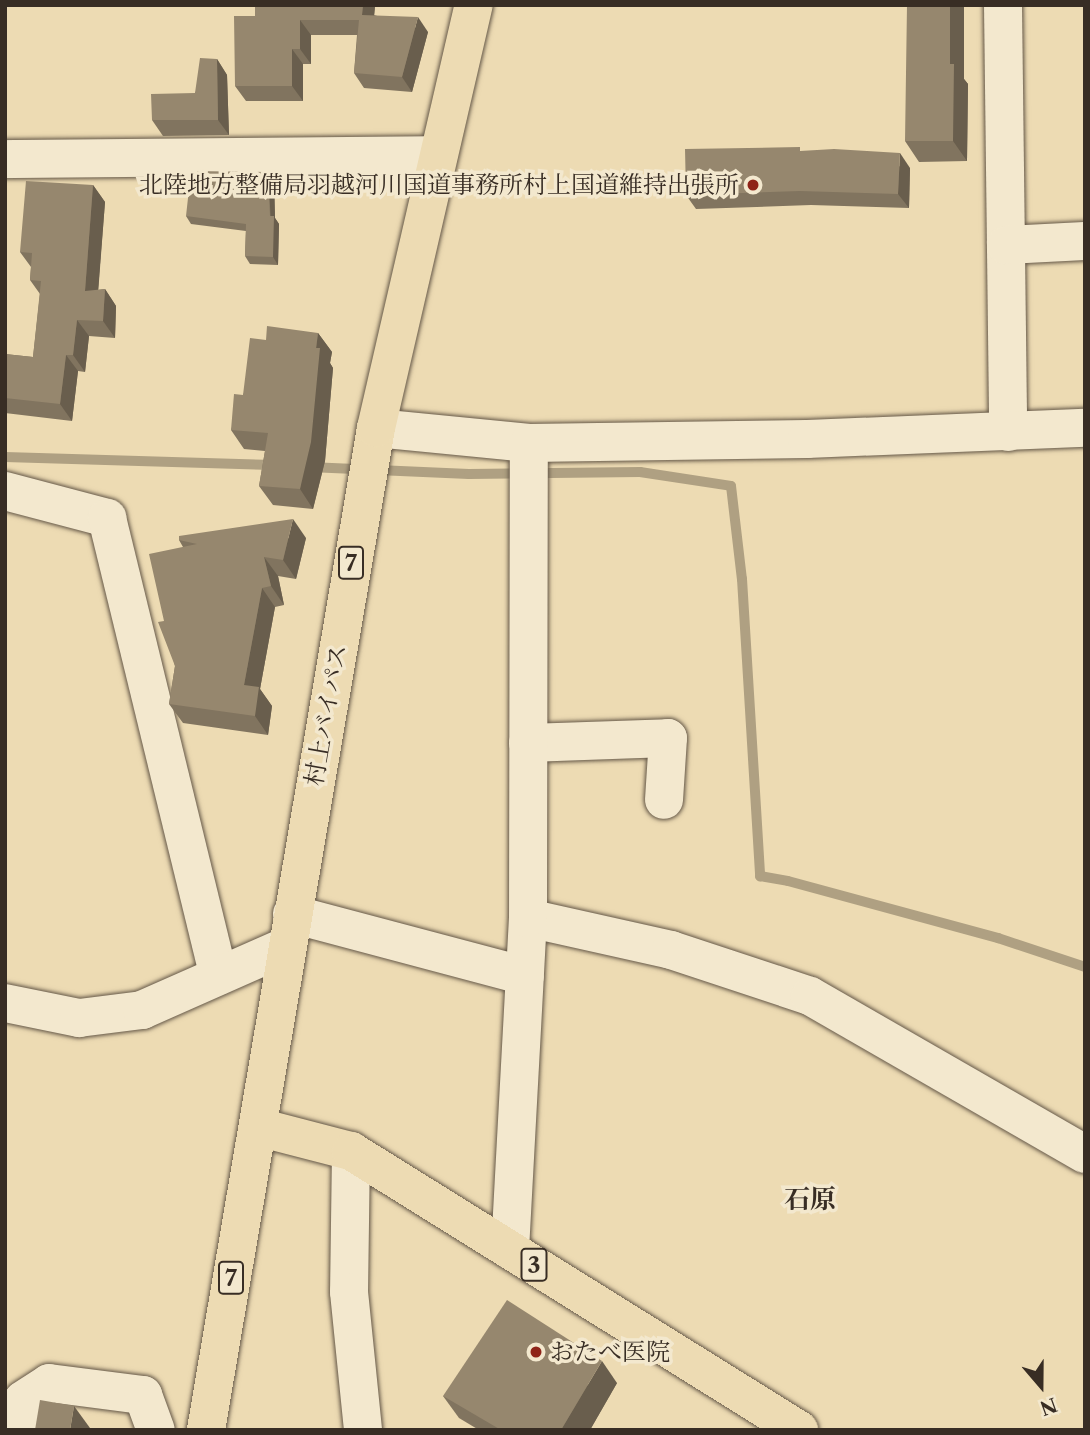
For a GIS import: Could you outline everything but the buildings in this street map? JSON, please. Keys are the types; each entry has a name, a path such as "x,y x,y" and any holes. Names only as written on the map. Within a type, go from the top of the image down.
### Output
{"main road":[{"name":"村上バイパス","path":"206,1430 376,428 474,5"},
{"name":"3","path":"258,1127 351,1151 799,1430"}],"street":[{"path":"1003,5 1008,432"},
{"path":"5,159 438,155"},
{"path":"1006,245 1085,241"},
{"path":"376,428 529,443 1085,428"},
{"path":"510,1250 528,918 529,443"},
{"path":"5,491 107,518 219,976"},
{"path":"528,743 668,738 664,800"},
{"path":"528,918 671,950 810,996 1085,1154"},
{"path":"5,1003 79,1018 142,1010 219,976 289,930 525,976"},
{"path":"351,1151 349,1292 363,1430"},
{"path":"19,1430 23,1400 49,1383 143,1395 156,1430"}],"waterway":[{"path":"5,457 275,465"},
{"path":"309,467 469,474 640,472 731,486 742,579 760,876 788,881 998,938 1085,967"}],"place":[{"name":"北陸地方整備局羽越河川国道事務所村上国道維持出張所","path":"753,185"},
{"name":"おたべ医院","path":"536,1352"}],"district":[{"name":"石原","path":"810,1200"}]}
